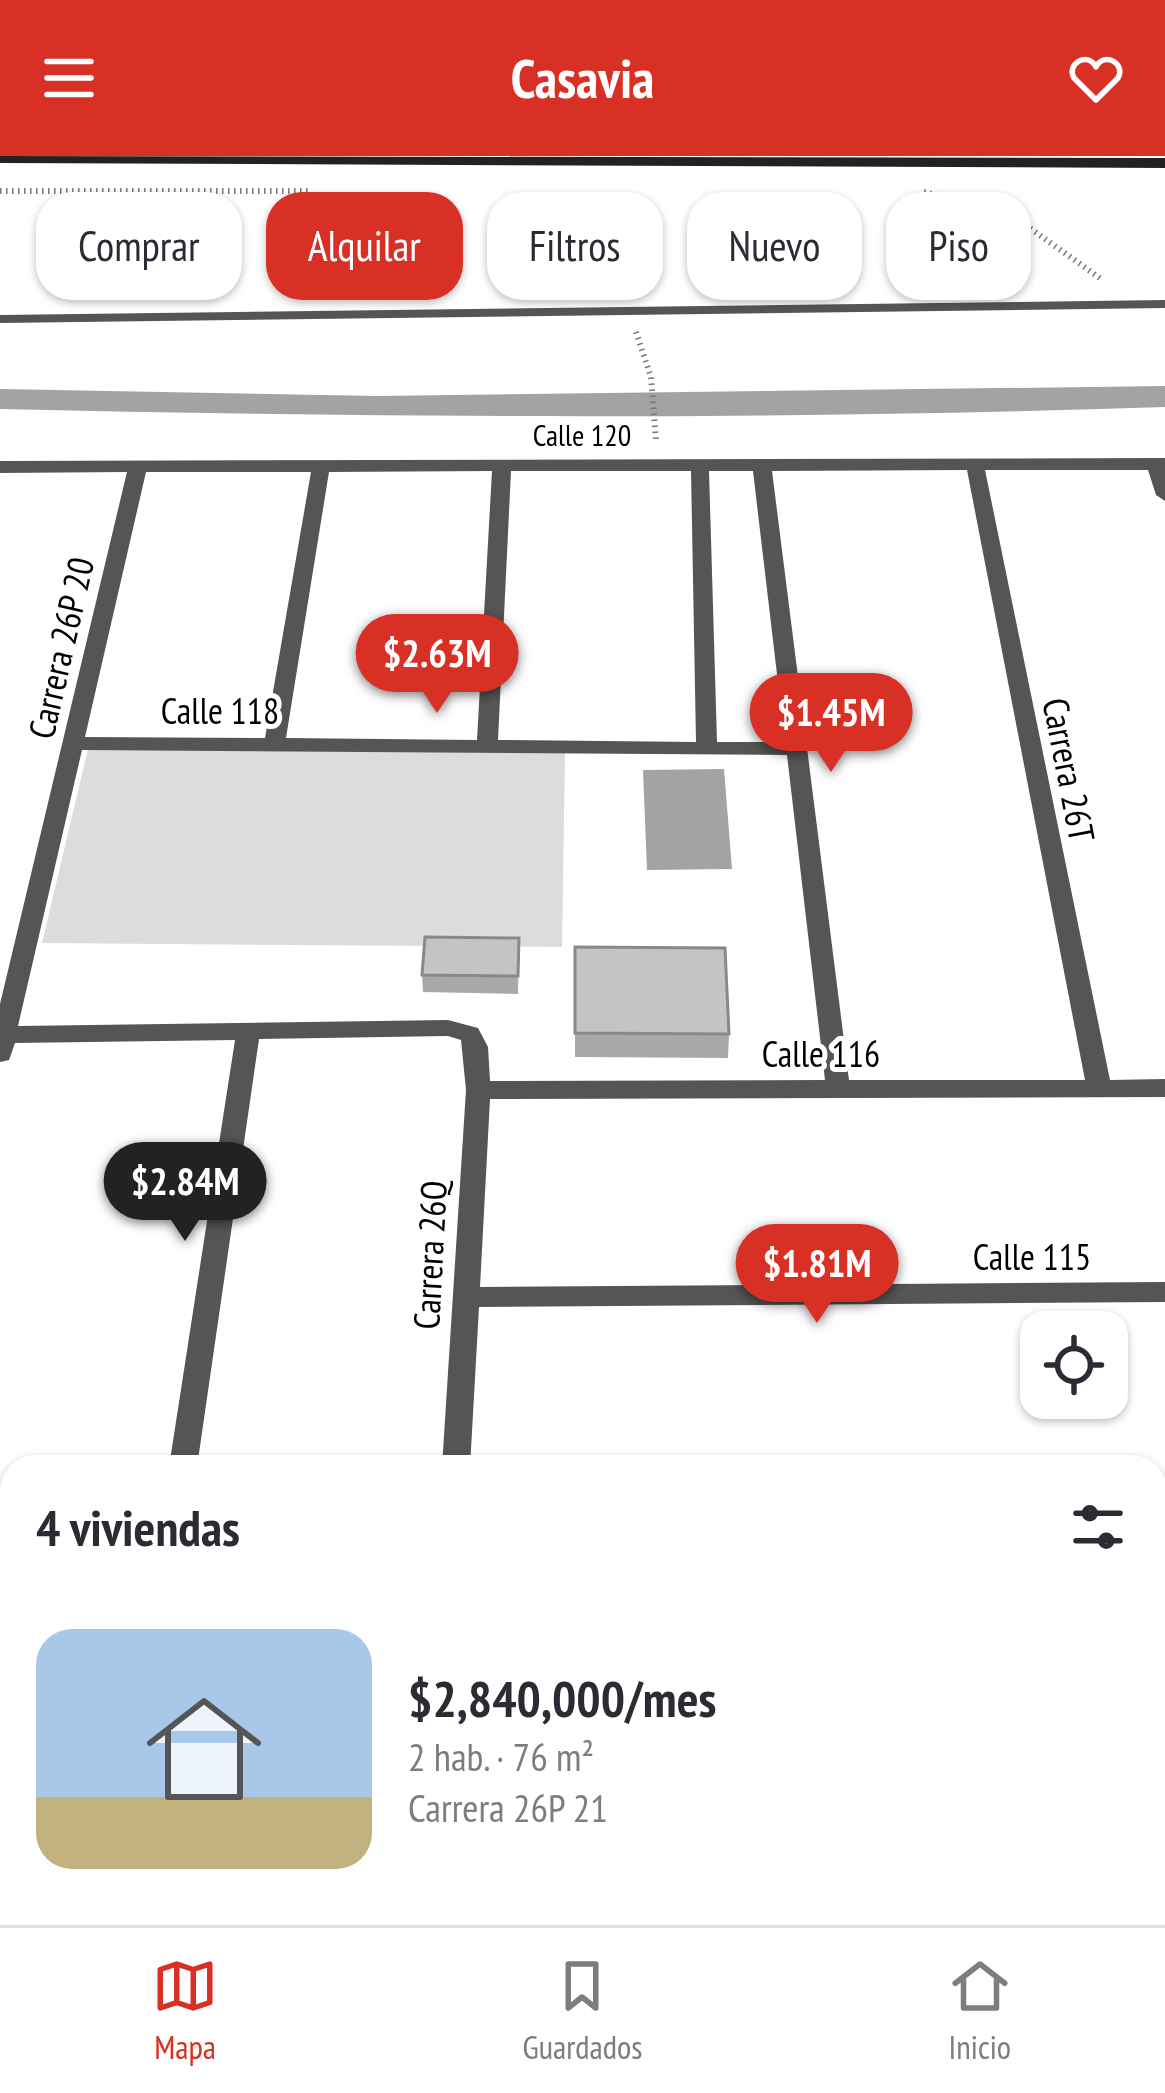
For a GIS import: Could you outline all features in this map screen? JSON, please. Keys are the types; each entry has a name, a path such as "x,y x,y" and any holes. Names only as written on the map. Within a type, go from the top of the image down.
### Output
{"main road":[{"path":"0,158 1165,163"}],"street":[{"name":"Calle 120","path":"0,467 1160,464"},
{"path":"1160,464 1165,495"},
{"path":"700,465 707,747"},
{"path":"762,465 838,1090"},
{"name":"Carrera 26T","path":"975,465 1099,1087"},
{"path":"275,744 321,466"},
{"path":"487,745 502,466"},
{"name":"Carrera 26P 20","path":"2,1042 138,467"},
{"name":"Calle 118","path":"73,743 799,749"},
{"name":"Carrera 26Q","path":"248,1031 448,1028 470,1034 476,1047 478,1090 457,1455"},
{"path":"2,1042 248,1031 185,1455"},
{"name":"Calle 116","path":"478,1090 1165,1088"},
{"name":"Calle 115","path":"468,1298 1165,1292"}],"lane":[{"path":"0,319 1165,304"}],"path":[{"path":"0,191 323,190"},
{"path":"918,191 972,200 1014,215 1053,248 1111,284"},
{"path":"630,311 651,376 656,432"}],"shaded area":[{"path":"1165,386 1165,407 874,414 437,416 0,409 0,389 378,396"},
{"path":"88,749 565,753 562,947 42,943"},
{"path":"724,769 732,869 647,870 643,770"}],"building":[{"path":"425,937 519,938 518,976 422,975"},
{"path":"575,947 725,948 729,1034 575,1033"}]}
